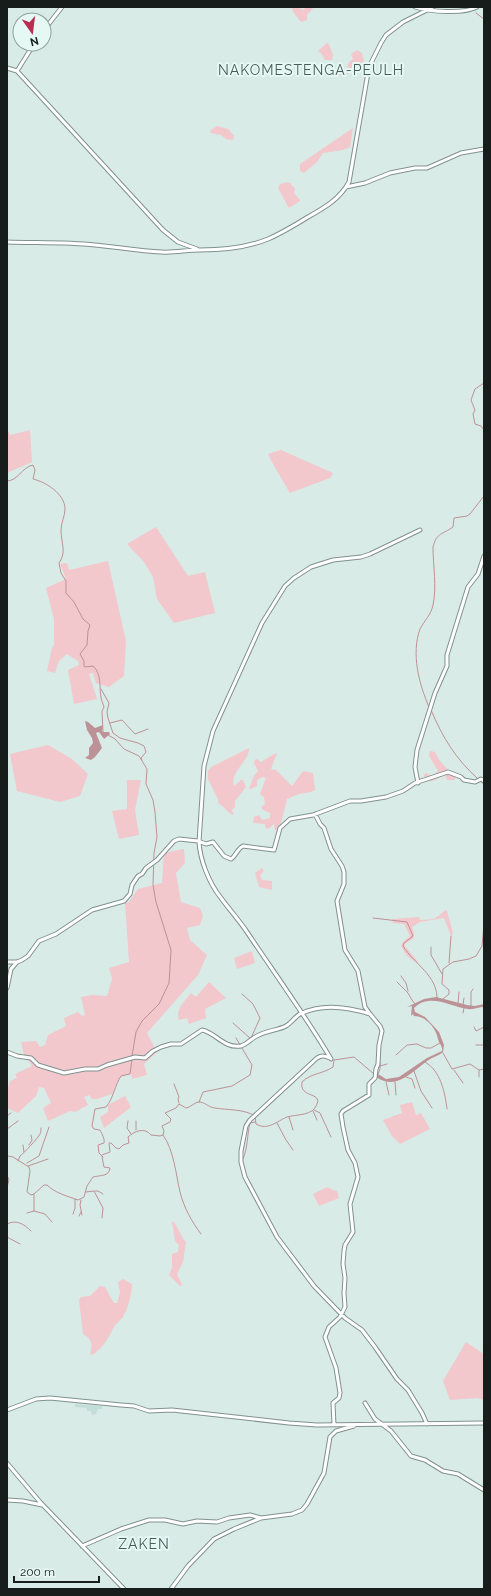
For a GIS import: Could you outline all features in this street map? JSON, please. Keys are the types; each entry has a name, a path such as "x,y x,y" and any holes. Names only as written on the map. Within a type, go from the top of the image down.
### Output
{"street":[{"path":"52,20 62,7"},
{"path":"418,7 426,10 452,11 470,10 477,7"},
{"path":"7,242 94,244 162,252 201,250 211,251 230,249 267,239 283,232 339,197 346,188 349,182 369,67 386,34 402,22 433,7"},
{"path":"17,71 29,52"},
{"path":"7,68 17,71 163,230 178,242 201,250"},
{"path":"346,188 365,183 390,173 430,167 435,163 461,153 484,149"},
{"path":"420,530 370,554 361,557 332,560 311,567 285,586 262,623 213,731 204,766 199,842 200,851 216,890 240,920 303,1013 331,1059 325,1056 318,1058 250,1120 246,1126 241,1151 241,1162 245,1177 277,1238 314,1286 362,1330 397,1380 408,1390 427,1424"},
{"path":"418,782 415,767 417,750 435,694 447,666 447,655 468,588 478,574 484,556"},
{"path":"7,988 11,969 17,962 28,956 40,941 56,934 65,927 84,917 89,912 110,904 124,901 130,894 132,885 138,876 157,860 174,841 180,839 206,844 213,842 228,859 234,858 238,849 243,846 274,850 277,835 285,822 290,819 315,814 347,801 386,797 402,791 418,782 448,772 461,776 464,780 475,782 481,779 484,781"},
{"path":"315,814 320,824 324,828 331,849 342,866 344,872 344,884 337,901 341,919 342,934 347,954 358,971 365,1007 378,1022 382,1031 376,1075 369,1082 369,1095 343,1110 342,1114 342,1126 348,1150 356,1166 358,1177 350,1204 353,1232 345,1246 344,1251 343,1264 345,1278 345,1307 342,1313 329,1326 325,1337 336,1368 340,1393 339,1398 333,1403 334,1425"},
{"path":"7,962 17,962"},
{"path":"7,1052 17,1056 31,1058 38,1065 64,1073 86,1069 98,1069 135,1057 145,1058 153,1051 161,1047 171,1044 181,1044 202,1030 209,1032 229,1045 243,1045 257,1036 285,1026 303,1013 327,1007 370,1014"},
{"path":"7,1410 36,1399 50,1398 128,1406 149,1411 172,1410 289,1424 358,1425 484,1423"},
{"path":"365,1403 375,1419 396,1436 411,1456 425,1460 446,1472 458,1474 484,1490"},
{"path":"171,1589 188,1566 214,1539 261,1518 292,1514 302,1510 307,1504 324,1473 329,1441 332,1434 358,1425"},
{"path":"7,1463 44,1506 124,1589"},
{"path":"7,1500 23,1501 44,1506"},
{"path":"82,1546 91,1543 104,1535 149,1520 165,1520 184,1524 197,1521 217,1522 229,1518 250,1515 261,1518"}],"shaded area":[{"path":"292,7 297,7 303,10 306,7 314,7 307,15 307,20 301,22 293,12"},
{"path":"327,43 329,44 333,55 332,60 325,60 318,51"},
{"path":"357,50 362,53 364,61 362,67 353,72 340,76 335,68 338,66 347,69 349,62 353,59 351,54"},
{"path":"217,126 228,129 234,136 233,140 211,133 210,131"},
{"path":"353,128 350,147 343,150 323,153 317,162 304,173 300,171 300,164"},
{"path":"287,182 290,183 295,189 294,193 300,200 289,208 278,188 280,184"},
{"path":"7,429 10,435 30,430 32,462 7,473"},
{"path":"281,450 333,473 330,478 290,493 268,454"},
{"path":"156,527 188,576 205,572 215,613 174,623 157,599 153,577 144,562 127,544"},
{"path":"108,561 126,641 124,676 109,687 96,683 93,673 89,674 97,699 74,704 68,670 79,665 78,661 67,654 59,661 55,673 47,671 54,645 54,619 46,588 66,579 60,564 67,563 69,570"},
{"path":"85,721 95,728 103,725 102,731 109,732 110,734 104,739 99,732 96,733 102,748 91,760 85,758 89,755 89,748 93,743"},
{"path":"48,745 72,759 88,774 80,796 60,802 17,791 10,754"},
{"path":"249,748 246,757 234,776 234,786 243,780 246,787 235,801 235,807 232,810 234,815 218,803 218,799 208,779 208,771 211,767"},
{"path":"430,751 435,752 440,761 455,777 455,780 447,780 445,775 433,781 427,781 424,776 425,773 432,776 438,771 429,756"},
{"path":"277,753 271,769 276,770 292,786 303,771 313,773 315,790 287,799 279,831 275,830 274,824 268,829 265,827 265,824 253,823 254,817 259,815 262,820 270,818 270,813 263,810 261,807 265,804 264,797 260,794 266,778 263,777 257,780 257,786 249,789 254,776 258,771 254,761 257,759 261,762"},
{"path":"127,780 141,780 135,810 139,835 119,839 112,811 127,809"},
{"path":"184,849 185,863 176,873 181,902 200,908 203,916 200,925 187,928 190,940 207,955 198,975 147,1033 157,1052 144,1064 147,1075 132,1079 131,1074 121,1076 112,1094 97,1099 92,1099 89,1095 84,1097 88,1105 75,1112 70,1111 48,1121 43,1108 51,1103 44,1088 39,1087 36,1096 18,1113 7,1108 7,1091 10,1081 17,1078 15,1074 32,1066 24,1055 21,1042 36,1041 40,1047 45,1045 48,1035 66,1026 64,1018 78,1012 82,1016 85,1015 81,997 92,995 107,996 112,979 109,968 129,962 125,903 129,902 138,889 162,883 164,853"},
{"path":"262,868 264,871 260,875 262,880 272,881 272,890 259,887 255,873"},
{"path":"446,910 453,933 451,936 444,918 420,922 412,927 414,938 405,944 405,946 418,962 417,963 407,956 401,946 402,943 410,936 404,924 393,923 392,919 419,917 420,920 434,919"},
{"path":"252,951 255,963 237,969 234,958"},
{"path":"209,982 226,998 205,1009 206,1018 189,1024 187,1018 179,1020 179,1009 191,993 196,997"},
{"path":"436,997 467,1005 475,1006 484,1004 484,1007 468,1009 434,1001 420,1003 414,1008 415,1012 425,1017 439,1032 444,1045 443,1052 429,1060 410,1075 397,1081 383,1081 376,1077 378,1074 386,1079 399,1077 427,1058 442,1051 437,1035 430,1023 423,1018 414,1016 413,1014 411,1016 412,1006 407,1007 424,999"},
{"path":"125,1096 131,1107 104,1128 100,1117 108,1112 108,1105"},
{"path":"412,1102 416,1115 421,1113 430,1129 400,1144 392,1136 383,1120 402,1113 400,1105"},
{"path":"327,1187 337,1191 339,1198 319,1206 313,1194"},
{"path":"173,1221 186,1242 183,1262 177,1274 182,1285 180,1286 169,1275 172,1268 172,1254 178,1252 179,1245 175,1241"},
{"path":"123,1279 132,1284 127,1309 104,1344 92,1355 90,1354 91,1342 83,1334 79,1300 81,1297 90,1296 100,1286 105,1287 114,1303 117,1303 120,1293 118,1282"},
{"path":"466,1342 484,1354 484,1400 477,1398 450,1400 443,1381"},
{"path":"75,1404 102,1406 102,1409 98,1409 96,1414 92,1415 91,1411 87,1411 87,1408 75,1407"}],"waterway":[{"path":"476,13 484,19"},
{"path":"484,383 475,389 471,400 475,410 473,414 475,424 481,426 484,430"},
{"path":"7,481 14,479 26,468 33,465 35,470 33,479 49,486 62,498 65,512 61,530 63,555 59,563 61,573 66,581 66,593 74,602 83,619 90,625 87,645 80,654 84,661 84,666 93,666 98,673 101,698 104,707 102,711 103,732"},
{"path":"429,707 419,679 416,648 420,629 431,612 433,605 435,584 433,547 438,536 453,527 454,518 467,516 470,514 484,496"},
{"path":"101,689 109,703 107,712 113,733 120,738 144,746 146,752 141,758 142,760"},
{"path":"431,710 450,747 478,779"},
{"path":"110,723 122,720 135,734 148,729"},
{"path":"108,735 115,739 124,749 139,756 147,769 146,784 153,800 157,837 154,853 153,885 156,902 171,950 169,983 159,1004 142,1021 136,1032 132,1056"},
{"path":"480,781 484,784"},
{"path":"373,918 407,922 413,936 404,943 403,946 429,976 436,990 437,998"},
{"path":"443,999 449,994 449,990 442,984 443,969 453,962 476,956 482,946 484,925"},
{"path":"449,963 451,936"},
{"path":"431,947 431,955 442,974"},
{"path":"401,976 406,983 408,991"},
{"path":"397,982 408,993 415,1004"},
{"path":"471,1006 471,992 473,989"},
{"path":"458,1004 459,992"},
{"path":"242,994 253,1004 260,1018 251,1038 242,1044"},
{"path":"463,1005 464,998"},
{"path":"463,1013 464,1008"},
{"path":"233,1023 250,1038"},
{"path":"474,1027 476,1031 484,1027"},
{"path":"199,1102 203,1092 232,1086 250,1075 252,1065 236,1038"},
{"path":"396,1055 407,1045 417,1044 426,1048 431,1048 440,1043"},
{"path":"476,1045 484,1045"},
{"path":"443,1053 452,1069 470,1064 479,1070 484,1069"},
{"path":"102,1155 110,1152 109,1143 119,1149 123,1145 129,1143 128,1137 140,1131 145,1131 151,1135 163,1135 164,1131 162,1126 170,1122 171,1119 165,1113 176,1108 179,1104 186,1108 200,1102 213,1108 246,1112 255,1116 256,1124 260,1126 268,1126 287,1117 305,1114 312,1111 318,1100 304,1090 302,1087 302,1082 309,1077 333,1067 334,1060 354,1057 374,1074"},
{"path":"103,1157 99,1153 98,1145 104,1143 103,1136 100,1130 94,1129 92,1126 95,1109 106,1107 121,1076 130,1074 132,1059"},
{"path":"378,1074 380,1062"},
{"path":"425,1062 435,1071 441,1083 447,1109"},
{"path":"380,1066 387,1064"},
{"path":"454,1070 463,1083"},
{"path":"479,1070 479,1077"},
{"path":"414,1071 421,1091 432,1108"},
{"path":"406,1077 412,1079 415,1088"},
{"path":"386,1082 389,1095"},
{"path":"395,1082 396,1095"},
{"path":"174,1084 179,1097 179,1103"},
{"path":"314,1110 320,1113 331,1137"},
{"path":"313,1111 317,1120"},
{"path":"7,1116 11,1113"},
{"path":"289,1117 293,1130"},
{"path":"7,1129 18,1121"},
{"path":"128,1121 127,1128 131,1134"},
{"path":"136,1121 136,1130"},
{"path":"243,1159 246,1150 250,1123 255,1122"},
{"path":"277,1123 293,1150"},
{"path":"27,1163 39,1156 49,1127"},
{"path":"18,1161 20,1156 39,1136 41,1128"},
{"path":"29,1145 32,1140 31,1135"},
{"path":"163,1135 170,1148 184,1204 191,1220 201,1234"},
{"path":"23,1145 24,1152"},
{"path":"7,1156 13,1157 29,1167 30,1171 27,1192 31,1195 44,1185 47,1185 65,1196 78,1200 84,1197 87,1186 93,1177 108,1173 110,1168 104,1167 102,1157"},
{"path":"28,1166 48,1159"},
{"path":"7,1175 9,1180 7,1187"},
{"path":"86,1192 94,1191 103,1208 102,1218"},
{"path":"95,1191 103,1194"},
{"path":"34,1194 34,1211 45,1214 52,1222"},
{"path":"73,1214 75,1199"},
{"path":"81,1200 80,1205 82,1215"},
{"path":"27,1213 34,1211"},
{"path":"79,1216 81,1212"},
{"path":"7,1224 17,1222 26,1226 31,1231"},
{"path":"7,1237 20,1244"}],"district":[{"name":"NAKOMESTENGA-PEULH","path":"311,70"},
{"name":"ZAKEN","path":"144,1544"}]}
